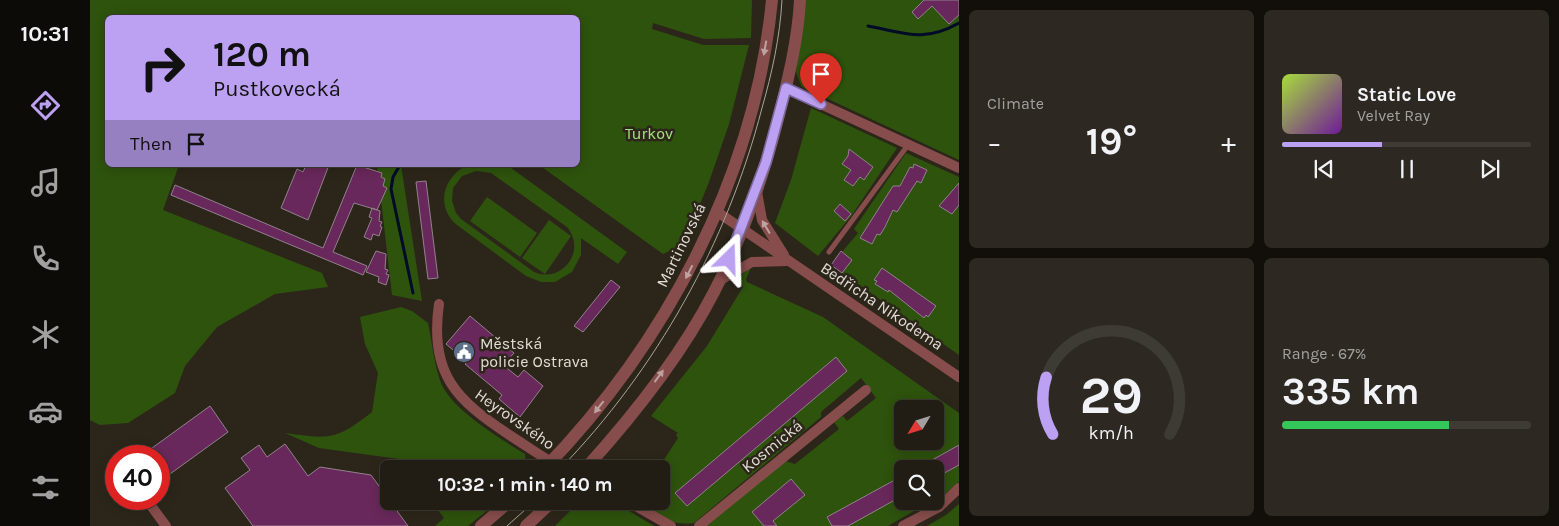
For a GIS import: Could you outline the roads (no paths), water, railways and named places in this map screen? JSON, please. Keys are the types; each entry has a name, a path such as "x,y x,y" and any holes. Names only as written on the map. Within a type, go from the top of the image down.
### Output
{"street":[{"name":"Martinovská","path":"552,460 602,402 655,328 690,268 716,211 734,163 756,92 767,41 772,0"},
{"path":"593,460 618,430 670,360 698,320 719,281 757,189 786,88 800,0"},
{"path":"786,88 959,168"},
{"name":"Bedřicha Nikodema","path":"757,189 762,220 787,260"},
{"name":"Bedřicha Nikodema","path":"716,211 959,376"},
{"path":"719,281 752,262 787,260"},
{"name":"Heyrovského","path":"438,304 435,328 439,353 447,379 459,398 477,414 539,460"},
{"name":"Kosmická","path":"698,526 866,390"},
{"path":"903,526 939,506 959,488"},
{"path":"154,510 166,526"},
{"path":"480,526 499,510"},
{"path":"526,526 543,510"},
{"path":"643,510 671,526"}],"lane":[{"path":"829,252 908,145"}],"waterway":[{"path":"868,26 914,35 924,35 935,33 959,23"},
{"path":"399,167 393,177 391,189 413,293"}],"tram line":[{"path":"568,460 628,389 684,302 708,255 729,207 747,158 762,108 775,55 782,0"},
{"path":"507,526 525,510"}],"place":[{"name":"Městská policie Ostrava","path":"464,352"}],"park label":[{"name":"Turkov","path":"649,133"}]}
